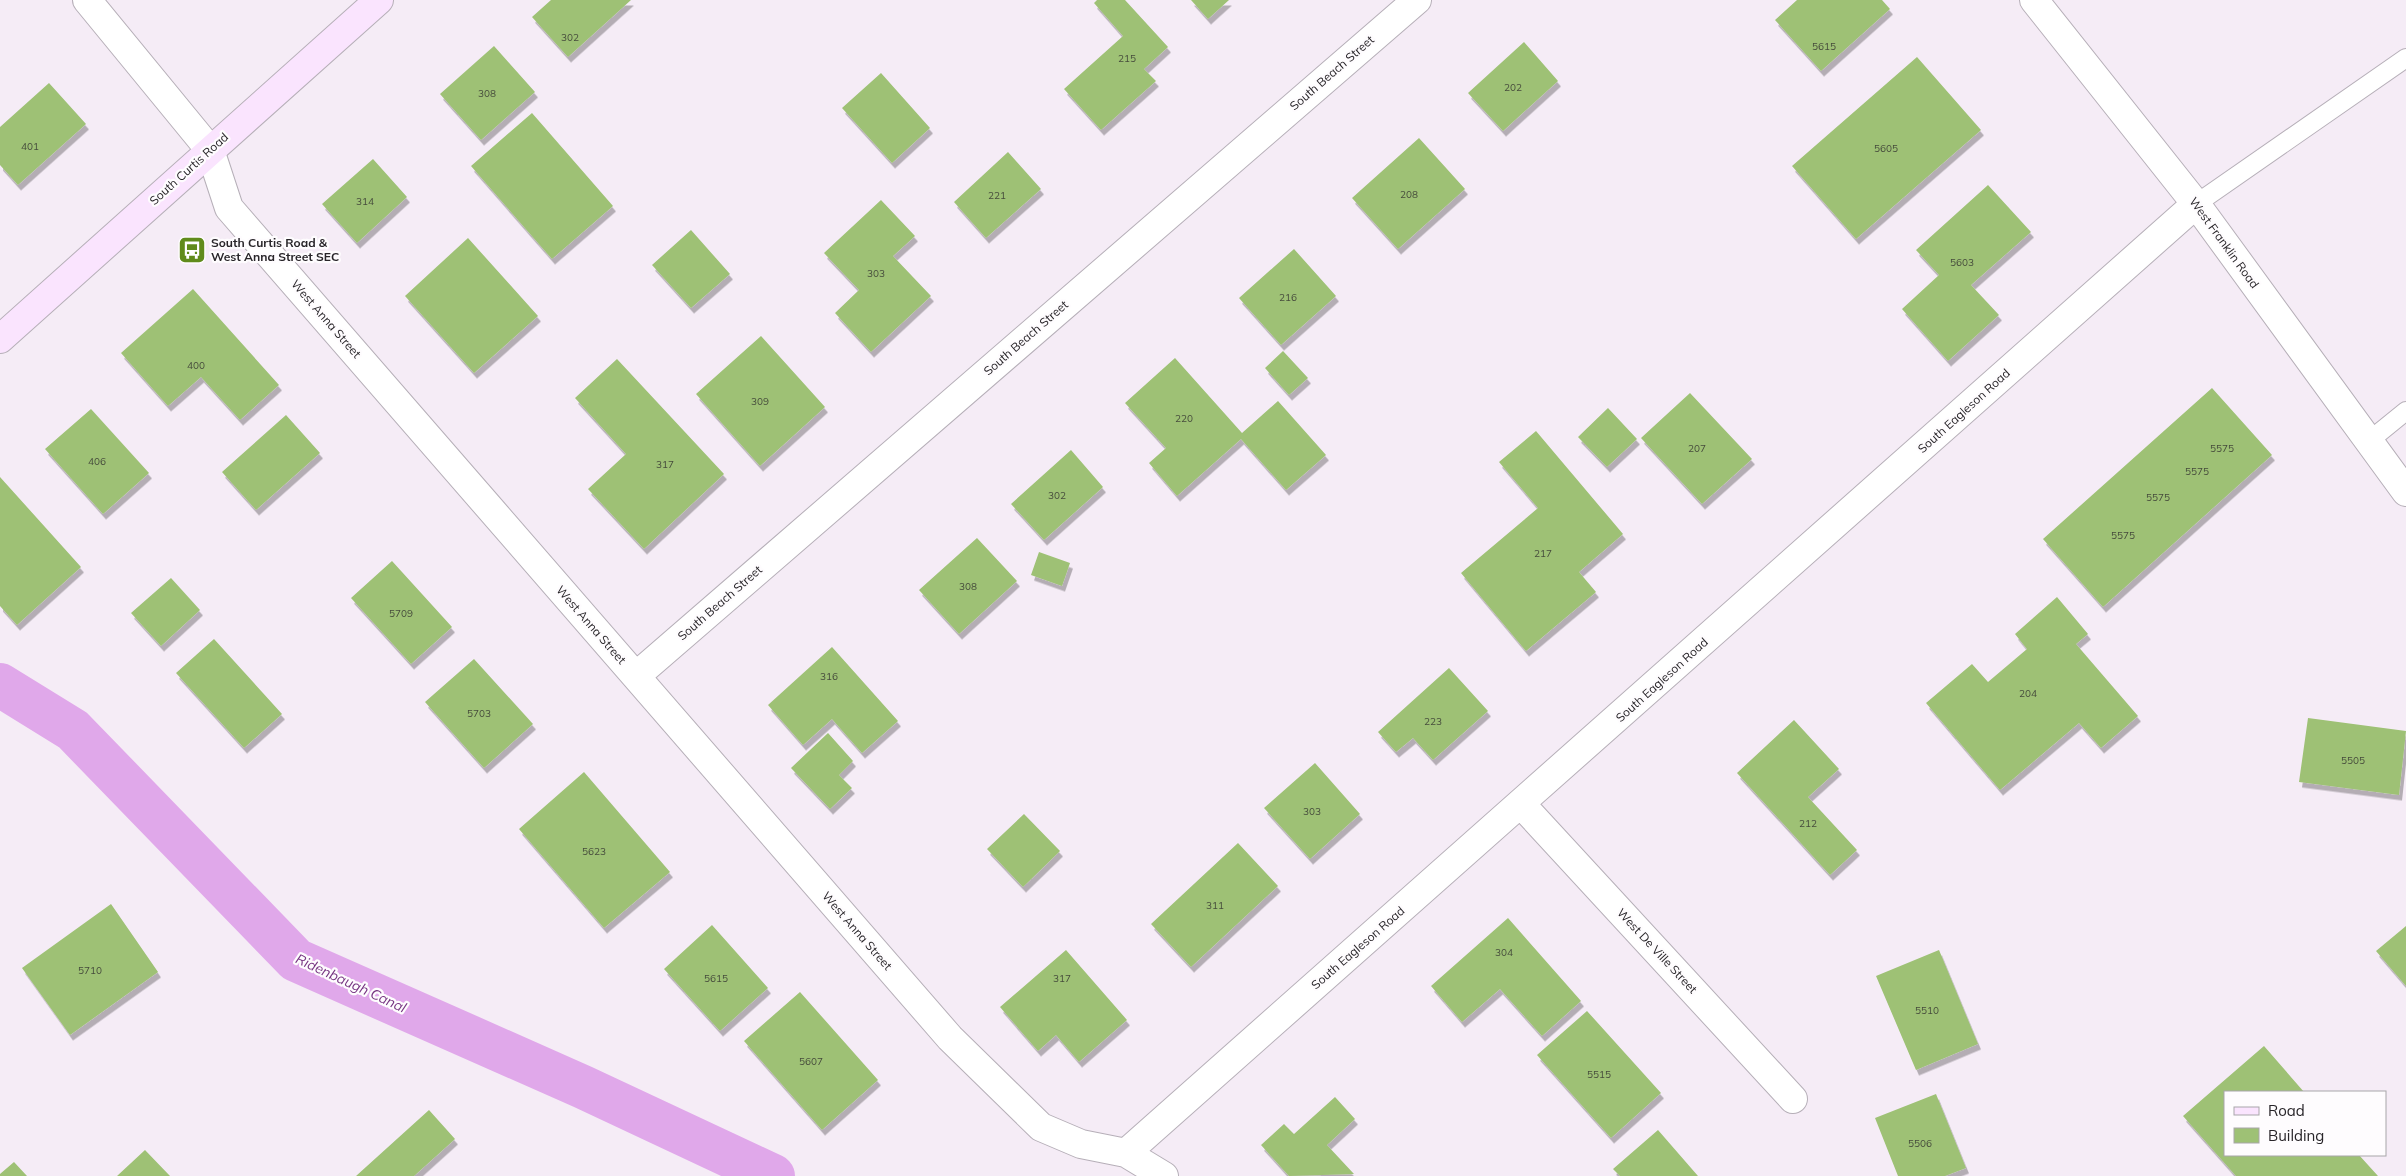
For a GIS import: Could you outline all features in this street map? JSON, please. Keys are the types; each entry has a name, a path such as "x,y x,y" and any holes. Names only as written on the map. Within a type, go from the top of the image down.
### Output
{"main road":[{"name":"South Curtis Road","path":"0,340 379,0"}],"street":[{"name":"West Anna Street","path":"87,0 210,150 229,208 943,1030 1041,1127 1081,1144 1126,1153 1164,1176"},
{"name":"South Beach Street","path":"636,676 1417,0"},
{"name":"West Franklin Road","path":"2034,0 2196,204 2406,492"},
{"name":"South Eagleson Road","path":"1126,1153 1522,804 2196,204"},
{"name":"West De Ville Street","path":"1522,804 1794,1099"}],"lane":[{"path":"2196,204 2406,58"},
{"path":"2369,442 2406,410"}],"building":[{"path":"551,0 631,0 568,57 532,17"},
{"path":"1097,0 1125,0 1168,47 1144,69 1156,81 1101,130 1064,89 1123,36 1094,3"},
{"path":"1191,0 1229,0 1208,19"},
{"path":"1797,0 1882,0 1890,9 1821,71 1775,20"},
{"path":"1524,42 1558,81 1503,131 1468,93"},
{"path":"494,46 535,92 481,140 440,94"},
{"path":"1917,57 1981,130 1856,239 1792,166"},
{"path":"881,73 930,128 892,163 842,108"},
{"path":"49,83 86,124 18,185 0,165 0,127"},
{"path":"532,113 613,206 552,259 471,166"},
{"path":"1419,138 1465,189 1398,249 1352,198"},
{"path":"1008,152 1041,189 986,238 954,202"},
{"path":"373,159 407,197 357,243 322,204"},
{"path":"1988,185 2031,232 1971,285 1999,315 1948,361 1902,309 1939,275 1916,250"},
{"path":"881,200 915,236 893,256 931,296 871,352 835,313 859,290 824,253"},
{"path":"691,230 730,274 691,308 652,265"},
{"path":"468,238 538,316 474,373 405,296"},
{"path":"1294,249 1336,296 1281,345 1239,298"},
{"path":"193,289 279,385 240,420 201,377 168,406 121,353"},
{"path":"761,336 825,407 760,466 696,394"},
{"path":"1283,351 1308,378 1289,395 1265,368"},
{"path":"1175,358 1242,433 1278,401 1326,455 1286,490 1241,439 1177,496 1149,463 1166,448 1125,403"},
{"path":"617,359 724,474 644,549 588,489 626,454 575,398"},
{"path":"2212,388 2272,455 2103,607 2043,539"},
{"path":"1690,393 1752,459 1702,504 1641,438"},
{"path":"1608,408 1637,439 1607,467 1578,437"},
{"path":"91,409 149,473 103,514 45,449"},
{"path":"286,415 320,453 256,510 222,472"},
{"path":"1536,431 1623,534 1579,572 1596,592 1526,651 1461,573 1538,508 1499,462"},
{"path":"1071,450 1103,487 1044,540 1011,504"},
{"path":"0,477 81,567 17,625 0,606"},
{"path":"977,538 1017,581 959,634 919,590"},
{"path":"1039,552 1070,563 1062,586 1031,575"},
{"path":"392,561 452,627 411,664 351,598"},
{"path":"171,578 200,610 161,646 131,613"},
{"path":"2057,597 2088,634 2076,644 2138,716 2101,748 2079,723 2000,790 1926,703 1972,664 1988,682 2027,649 2015,634"},
{"path":"214,639 282,714 244,748 176,673"},
{"path":"832,647 898,721 862,753 832,719 803,745 768,705"},
{"path":"474,659 533,724 484,768 425,702"},
{"path":"1449,668 1488,711 1433,760 1413,738 1396,752 1378,732"},
{"path":"2308,718 2406,731 2399,795 2299,782"},
{"path":"1794,720 1839,769 1808,797 1857,850 1830,875 1737,773"},
{"path":"828,733 853,761 839,775 852,788 830,809 791,768"},
{"path":"1315,763 1360,814 1310,859 1264,808"},
{"path":"584,772 670,872 604,928 519,829"},
{"path":"1024,814 1060,851 1023,887 987,849"},
{"path":"1238,843 1278,886 1191,967 1151,924"},
{"path":"111,904 158,972 70,1035 22,968"},
{"path":"1508,918 1581,1001 1542,1036 1500,989 1462,1022 1431,986"},
{"path":"712,925 768,988 720,1031 664,969"},
{"path":"2406,926 2406,986 2376,951"},
{"path":"1066,950 1127,1020 1079,1062 1056,1035 1038,1051 1000,1007"},
{"path":"1939,950 1978,1044 1916,1070 1876,976"},
{"path":"800,992 878,1080 822,1130 744,1041"},
{"path":"1587,1011 1661,1093 1611,1138 1537,1055"},
{"path":"2264,1046 2303,1091 2224,1091 2224,1156 2360,1156 2378,1176 2236,1176 2183,1116"},
{"path":"1936,1094 1966,1168 1945,1176 1898,1176 1875,1118"},
{"path":"1335,1097 1355,1119 1327,1145 1354,1174 1289,1176 1261,1145 1284,1124 1294,1134"},
{"path":"429,1110 455,1139 414,1176 356,1176"},
{"path":"1658,1130 1698,1176 1620,1176 1613,1169"},
{"path":"145,1150 170,1176 117,1176"},
{"path":"14,1162 27,1176 0,1176 0,1174"}],"waterway":[{"name":"Ridenbaugh Canal","path":"0,685 73,730 296,960 583,1087 773,1176"}],"place":[{"name":"South Curtis Road & West Anna Street SEC","path":"192,250"}]}
